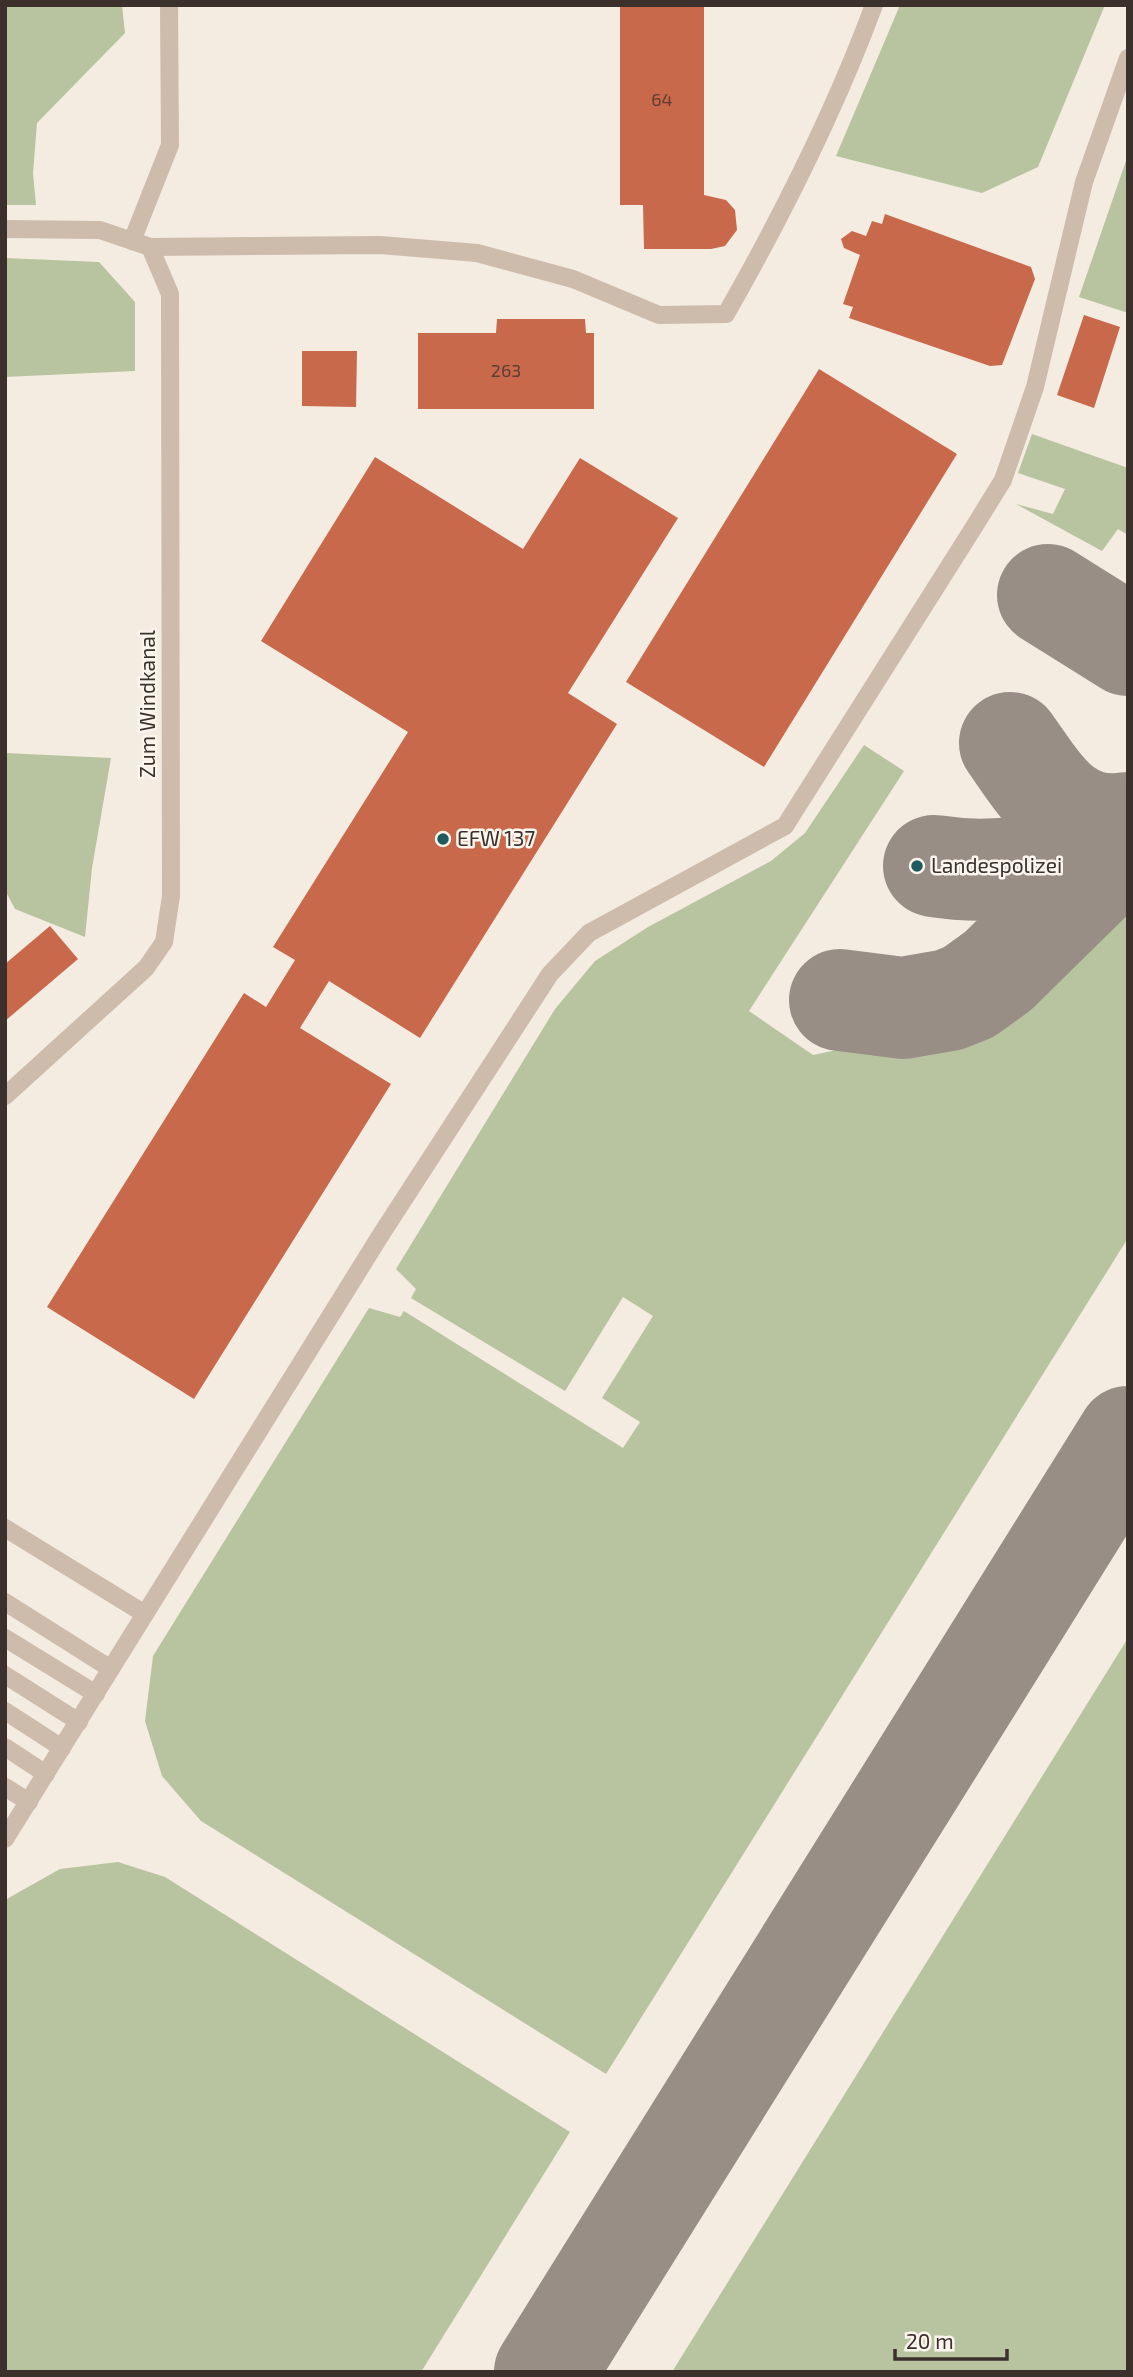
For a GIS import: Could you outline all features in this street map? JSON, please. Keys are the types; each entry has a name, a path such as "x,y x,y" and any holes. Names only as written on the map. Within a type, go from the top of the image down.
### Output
{"street":[{"path":"132,241 170,145 169,5"},
{"path":"5,229 100,230 150,247 380,245 477,253 573,279 659,315 726,314 774,229 821,133 874,5"},
{"path":"7,1832 29,1802 382,1233 550,974 589,933 785,826 974,527 1003,480 1035,387 1084,182 1128,58"},
{"name":"Zum Windkanal","path":"5,1096 146,968 164,942 171,896 170,293 150,247"},
{"path":"5,1528 145,1614"},
{"path":"5,1602 111,1669"},
{"path":"5,1638 96,1694"},
{"path":"5,1675 79,1722"},
{"path":"5,1711 62,1748"},
{"path":"5,1747 46,1774"},
{"path":"5,1787 29,1802"}],"green space":[{"path":"5,5 122,5 125,33 37,123 33,173 36,205 5,205"},
{"path":"900,5 1105,5 1038,167 982,193 836,156"},
{"path":"1128,155 1128,313 1079,297"},
{"path":"5,258 99,262 135,302 135,371 5,377"},
{"path":"1032,434 1128,468 1128,535 1118,529 1102,551 1016,504 1053,514 1065,489 1018,473"},
{"path":"864,745 904,771 749,1011 813,1055 981,1020 1128,873 1128,1238 606,2074 201,1821 162,1776 145,1721 153,1656 369,1308 400,1317 404,1311 623,1448 640,1422 602,1398 653,1316 623,1297 565,1391 411,1298 416,1289 396,1269 555,1009 595,961 648,927 771,861 805,833"},
{"path":"5,753 111,758 92,868 85,937 15,909 5,890"},
{"path":"1128,1638 1128,2372 672,2372"},
{"path":"118,1862 165,1877 570,2132 421,2372 5,2372 5,1900 60,1869"}],"building":[{"path":"620,5 704,5 704,195 726,200 735,210 737,230 725,246 711,249 644,249 643,205 620,205"},
{"path":"885,214 1031,267 1035,279 1002,365 990,366 849,318 853,307 843,304 860,255 844,248 841,239 852,231 866,236 872,221 882,224"},
{"path":"1084,315 1120,327 1094,408 1057,395"},
{"path":"497,319 585,319 586,333 594,333 594,409 418,409 418,333 496,333"},
{"path":"302,351 357,351 356,407 302,406"},
{"path":"819,369 957,454 764,767 626,682"},
{"path":"375,457 523,549 580,458 678,518 568,693 617,724 420,1038 329,981 300,1028 391,1084 194,1399 47,1307 244,993 266,1007 295,960 273,947 408,732 261,641"},
{"path":"50,926 78,959 5,1021 5,964"}],"taxiway":[{"path":"1048,595 1128,645"},
{"path":"1010,743 1045,790 1071,814 1087,821 1128,823"},
{"path":"934,866 985,870 1034,864 1081,850 1128,828"},
{"path":"840,1000 903,1008 949,1000 969,992 998,971 1128,843"},
{"path":"545,2372 1128,1437"}],"place":[{"name":"EFW 137","path":"443,839"},
{"name":"Landespolizei","path":"917,866"}]}
